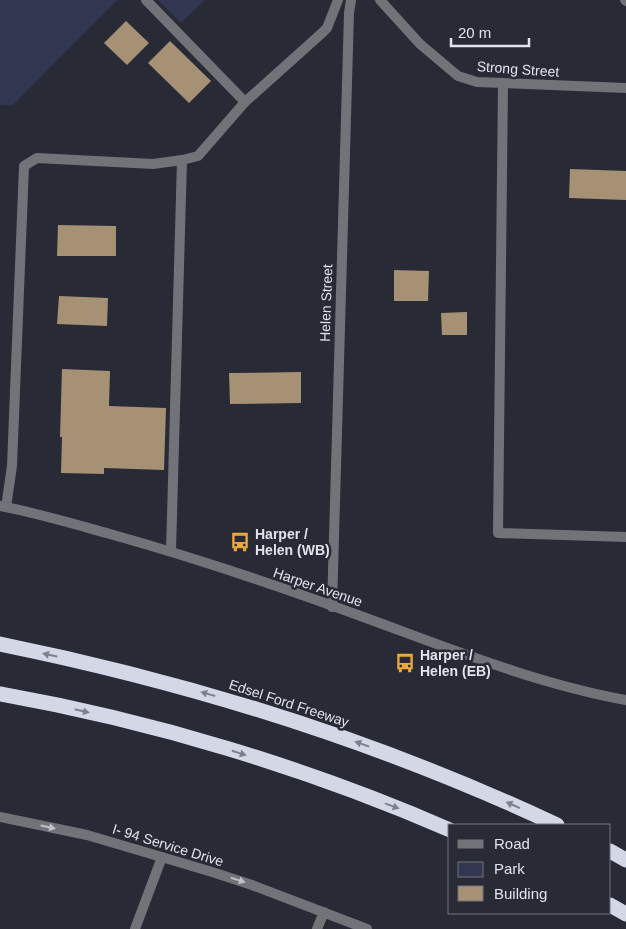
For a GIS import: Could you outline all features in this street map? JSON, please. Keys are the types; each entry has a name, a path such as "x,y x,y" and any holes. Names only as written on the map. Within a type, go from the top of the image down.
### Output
{"highway":[{"name":"Edsel Ford Freeway","path":"0,644 156,680 310,726 386,752 449,777 555,824"},
{"path":"0,694 122,720 214,745 290,769 414,814 448,829"},
{"path":"611,852 626,860"},
{"path":"611,906 626,914"}],"street":[{"path":"146,0 245,102"},
{"path":"3,506 12,466 24,166 37,158 141,164 182,160 198,156 245,102 327,28 338,0"},
{"name":"Helen Street","path":"332,607 339,323 349,13 351,0"},
{"name":"Strong Street","path":"380,0 420,44 458,76 477,82 503,84 626,88"},
{"path":"503,84 498,534 626,537"},
{"path":"171,551 182,160"},
{"name":"Harper Avenue","path":"3,506 171,551 553,683 626,700"},
{"name":"I- 94 Service Drive","path":"0,817 87,835 162,857 252,885 367,929"},
{"path":"135,929 162,857"},
{"path":"317,929 324,912"}],"green space":[{"path":"0,0 117,0 13,105 0,105"},
{"path":"158,0 205,0 181,23"}],"building":[{"path":"126,21 149,43 127,65 104,43"},
{"path":"170,41 211,81 189,103 148,63"},
{"path":"570,169 626,171 626,200 569,198"},
{"path":"58,225 116,226 116,256 57,256"},
{"path":"394,270 429,271 428,301 394,301"},
{"path":"59,296 108,298 107,326 57,324"},
{"path":"467,312 467,335 442,335 441,313"},
{"path":"62,369 110,371 109,406 166,408 164,470 104,468 104,474 61,473"},
{"path":"301,372 301,403 230,404 229,373"}],"place":[{"name":"Harper / Helen (WB)","path":"240,542"},
{"name":"Harper / Helen (EB)","path":"405,663"}]}
